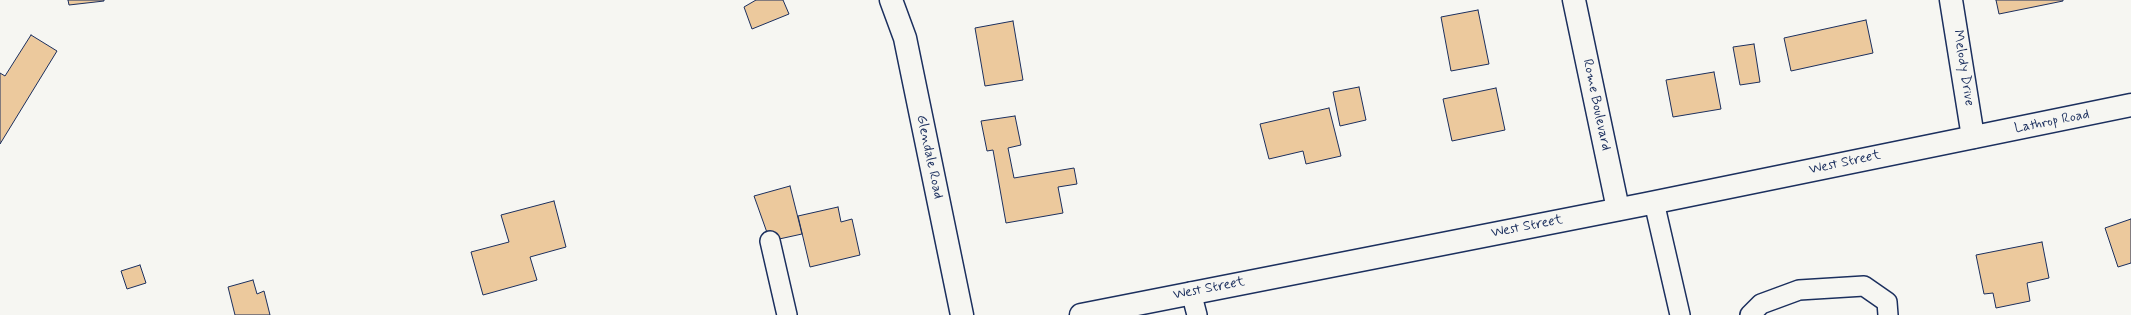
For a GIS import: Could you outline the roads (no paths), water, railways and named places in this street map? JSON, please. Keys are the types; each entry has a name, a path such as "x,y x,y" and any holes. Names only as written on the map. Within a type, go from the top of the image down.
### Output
{"main road":[{"name":"Glendale Road","path":"891,0 905,38 962,315"},
{"name":"Rome Boulevard","path":"1574,0 1618,209"},
{"name":"Melody Drive","path":"1951,0 1973,137"},
{"name":"Lathrop Road","path":"1973,137 2131,105"},
{"name":"West Street","path":"1081,315 1654,202 1973,137"}],"lane":[{"path":"1654,202 1680,315"},
{"path":"770,241 787,315"},
{"path":"1750,315 1761,304 1799,290 1864,286 1886,302 1888,315"},
{"path":"1192,292 1197,315"}]}
